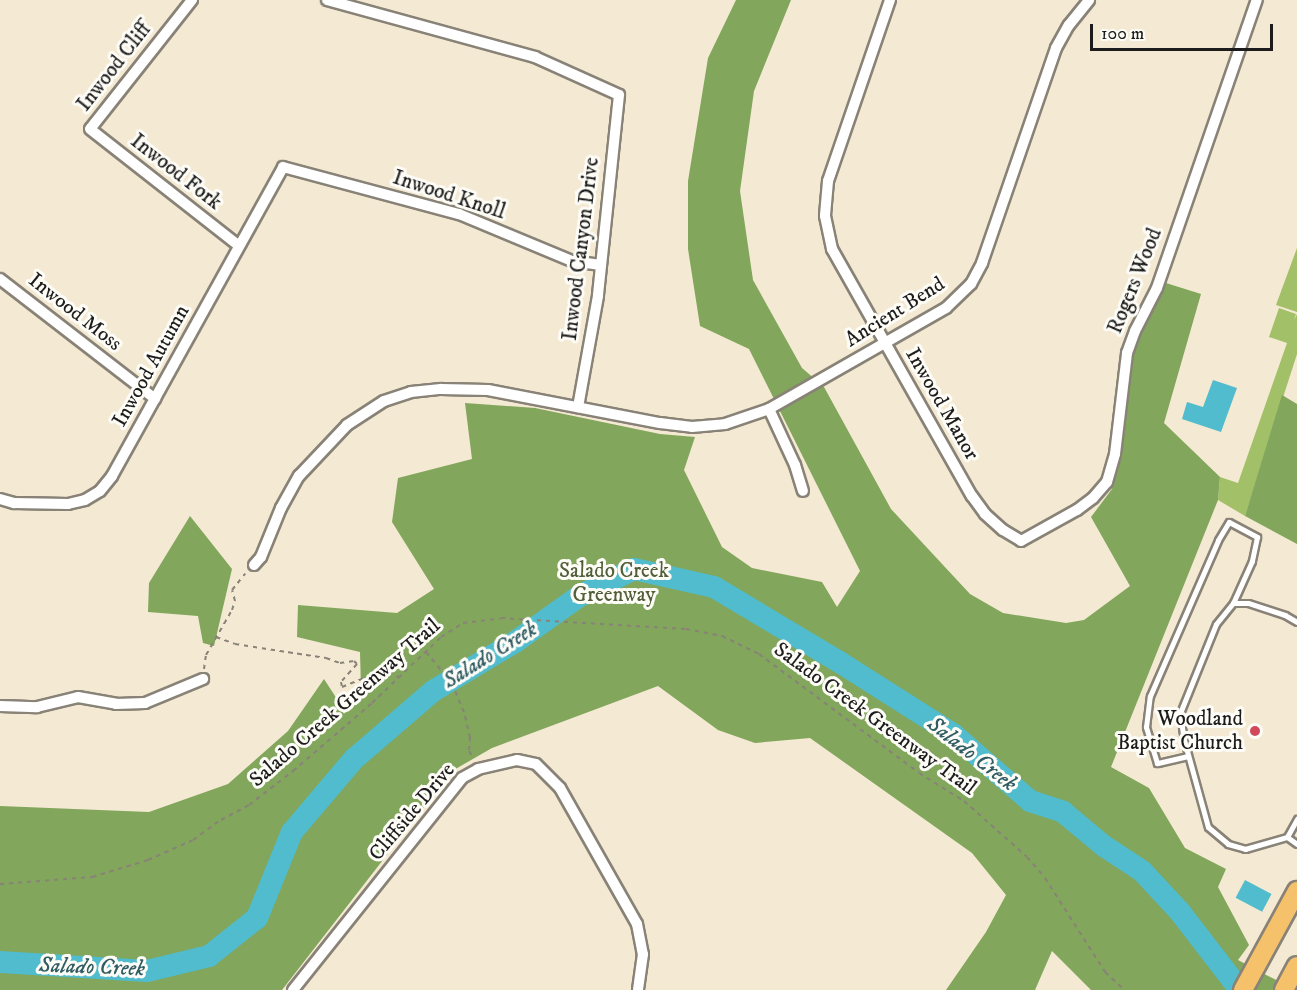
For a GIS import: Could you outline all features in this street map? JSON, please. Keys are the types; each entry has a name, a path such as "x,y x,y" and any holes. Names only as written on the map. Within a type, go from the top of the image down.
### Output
{"main road":[{"path":"1243,990 1297,891"}],"street":[{"name":"Inwood Cliff","path":"90,129 192,0"},
{"name":"Inwood Canyon Drive","path":"327,0 535,57 619,95 601,265 578,407"},
{"name":"Inwood Manor","path":"890,0 831,170 825,204 832,249 972,496 985,514 1003,530 1021,541"},
{"name":"Ancient Bend","path":"254,565 261,557 281,508 299,477 347,424 384,401 411,392 441,389 488,390 692,427 725,424 769,409 946,308 971,284 982,263 1056,48 1069,25 1089,0"},
{"name":"Rogers Wood","path":"1021,541 1077,510 1093,498 1107,482 1115,454 1127,353 1135,331 1157,288 1257,0"},
{"name":"Inwood Fork","path":"90,129 239,246"},
{"name":"Inwood Knoll","path":"283,167 459,214 572,261 601,265"},
{"name":"Inwood Autumn","path":"0,500 14,503 68,504 85,500 100,491 112,476 283,167"},
{"name":"Inwood Moss","path":"0,279 154,399"},
{"path":"769,409 795,465 803,491"},
{"path":"0,706 37,707 78,696 116,704 145,703 203,679"},
{"name":"Cliffside Drive","path":"293,990 462,778 478,769 517,760 536,764 560,788 637,924 643,954 638,990"}],"lane":[{"path":"1188,756 1157,763 1146,727 1150,696 1218,540 1229,522 1257,537 1252,561 1233,603 1216,624 1180,713 1188,756 1209,827 1228,844 1245,849 1287,837 1297,819"},
{"path":"1233,603 1248,603 1286,615 1297,622"},
{"path":"1287,837 1297,844"}],"path":[{"path":"203,679 206,655 235,601 232,590 254,565"},
{"name":"Salado Creek Greenway Trail","path":"0,885 92,877 148,860 193,840 221,820 249,805 293,771 426,652 463,623 501,618 686,629 738,641 919,772 964,801 1027,857 1045,878 1105,972 1124,990"},
{"path":"216,637 236,644 326,658 340,663 354,661 357,664 341,682 342,687 386,669 398,678"},
{"path":"426,652 452,683 465,716 470,737 469,751 478,769"}],"green space":[{"name":"Salado Creek Greenway","path":"736,0 791,0 754,91 740,191 753,280 802,368 824,387 891,509 970,594 1003,613 1066,623 1084,620 1130,586 1091,517 1112,489 1120,453 1134,346 1166,283 1201,294 1164,423 1220,477 1218,500 1111,767 1149,788 1185,848 1226,869 1218,887 1249,945 1238,960 1295,990 1091,990 1052,951 1035,990 946,990 986,932 1006,895 972,853 810,738 755,743 718,730 658,686 492,748 452,771 282,990 0,990 0,806 149,812 228,784 288,731 324,679 337,699 361,690 360,652 297,637 298,605 397,613 434,589 392,522 398,478 472,459 465,403 535,408 660,434 695,437 684,470 722,547 752,568 822,582 837,607 860,571 749,349 700,326 688,249 688,181 708,58"},
{"path":"1297,248 1297,312 1276,305"},
{"path":"1279,308 1296,314 1294,320 1297,314 1297,354 1245,516 1218,500 1220,477 1238,483 1287,343 1269,337"},
{"path":"1282,395 1297,404 1297,544 1245,516"},
{"path":"190,516 232,569 214,646 203,643 198,616 148,612 149,583"}],"water":[{"path":"1213,380 1237,388 1221,432 1182,419 1187,402 1203,407"},
{"path":"1245,880 1271,894 1262,912 1236,898"}],"waterway":[{"name":"Salado Creek","path":"0,962 147,971 209,956 257,918 292,832 354,759 433,691 515,642 581,595 634,569 714,587 953,734 1030,801 1063,812 1104,846 1142,871 1180,912 1240,990"}],"place":[{"name":"Woodland Baptist Church","path":"1255,731"}]}
